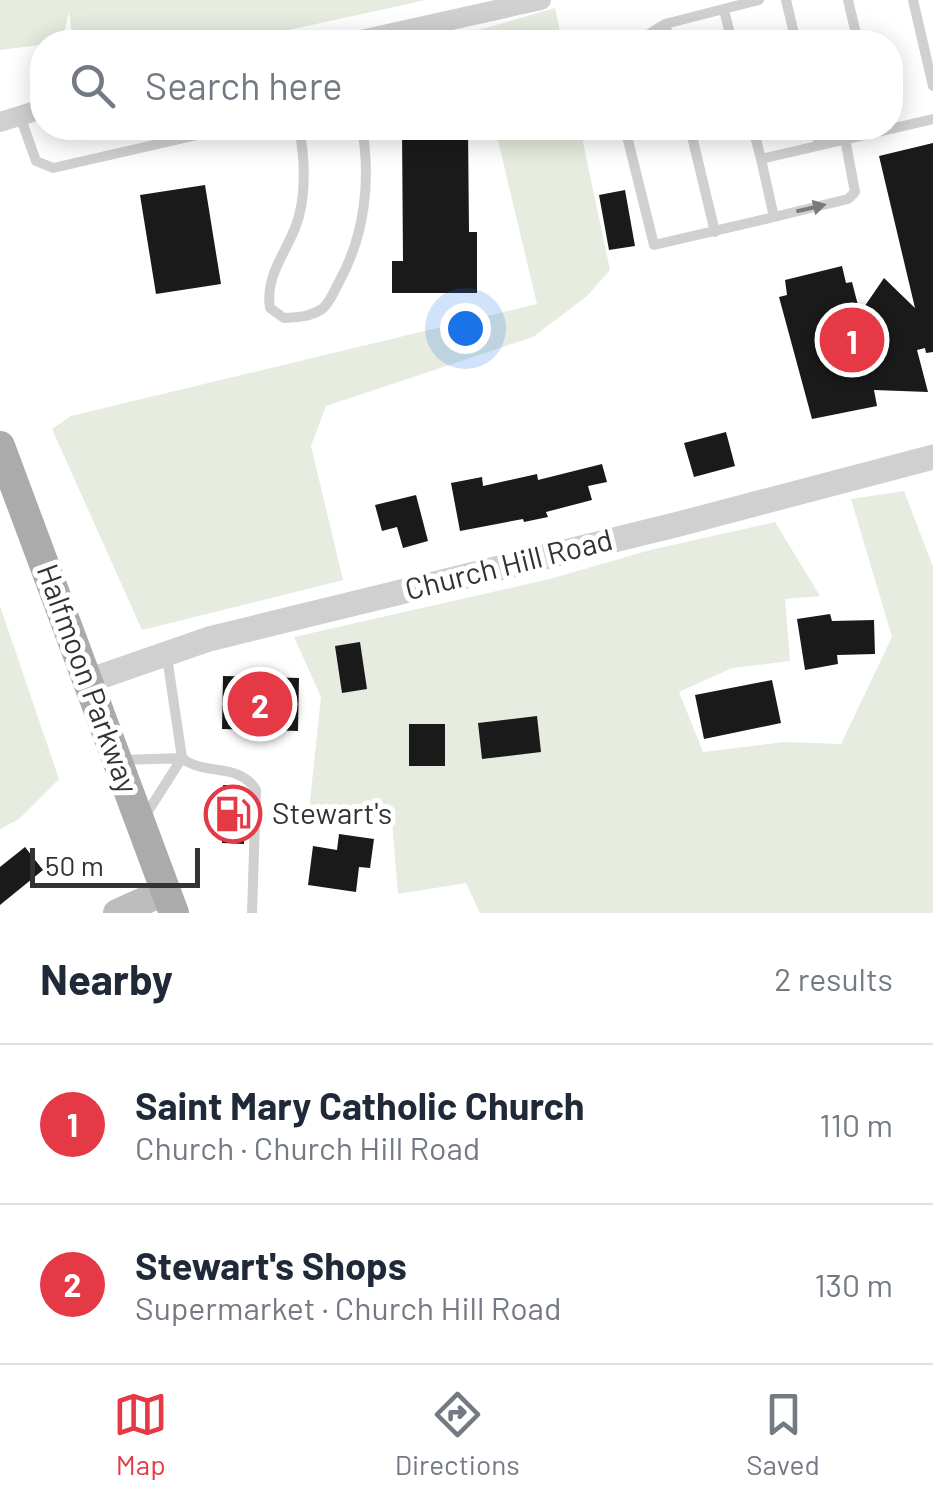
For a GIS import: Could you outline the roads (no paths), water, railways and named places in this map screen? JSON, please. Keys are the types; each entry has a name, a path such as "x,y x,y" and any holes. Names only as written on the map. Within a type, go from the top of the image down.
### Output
{"main road":[{"name":"Halfmoon Parkway","path":"0,446 170,902"},
{"path":"116,913 170,902"}],"street":[{"path":"406,30 541,0"},
{"name":"Church Hill Road","path":"88,680 210,639 674,525 933,456"}],"lane":[{"path":"656,30 759,0"},
{"path":"786,0 793,30"},
{"path":"848,0 855,30"},
{"path":"913,0 933,86"},
{"path":"724,10 729,30"},
{"path":"666,24 667,30"},
{"path":"10,119 36,161 53,168 164,140"},
{"path":"903,125 933,119"},
{"path":"300,140 303,182 297,224 267,290 270,308 284,318 308,316 326,307 350,264 363,216 366,179 363,140"},
{"path":"628,140 654,245 852,197 854,184 844,140"},
{"path":"693,140 715,232"},
{"path":"756,140 774,217"},
{"path":"817,140 818,146"},
{"path":"761,159 840,140"},
{"path":"141,823 182,758 166,654"},
{"path":"118,760 182,758 201,767 241,775 256,790 252,913"}],"place":[{"name":"Saint Mary Catholic Church","path":"852,340"},
{"name":"Stewart's Shops","path":"260,704"},
{"name":"Stewart's","path":"233,814"}]}
